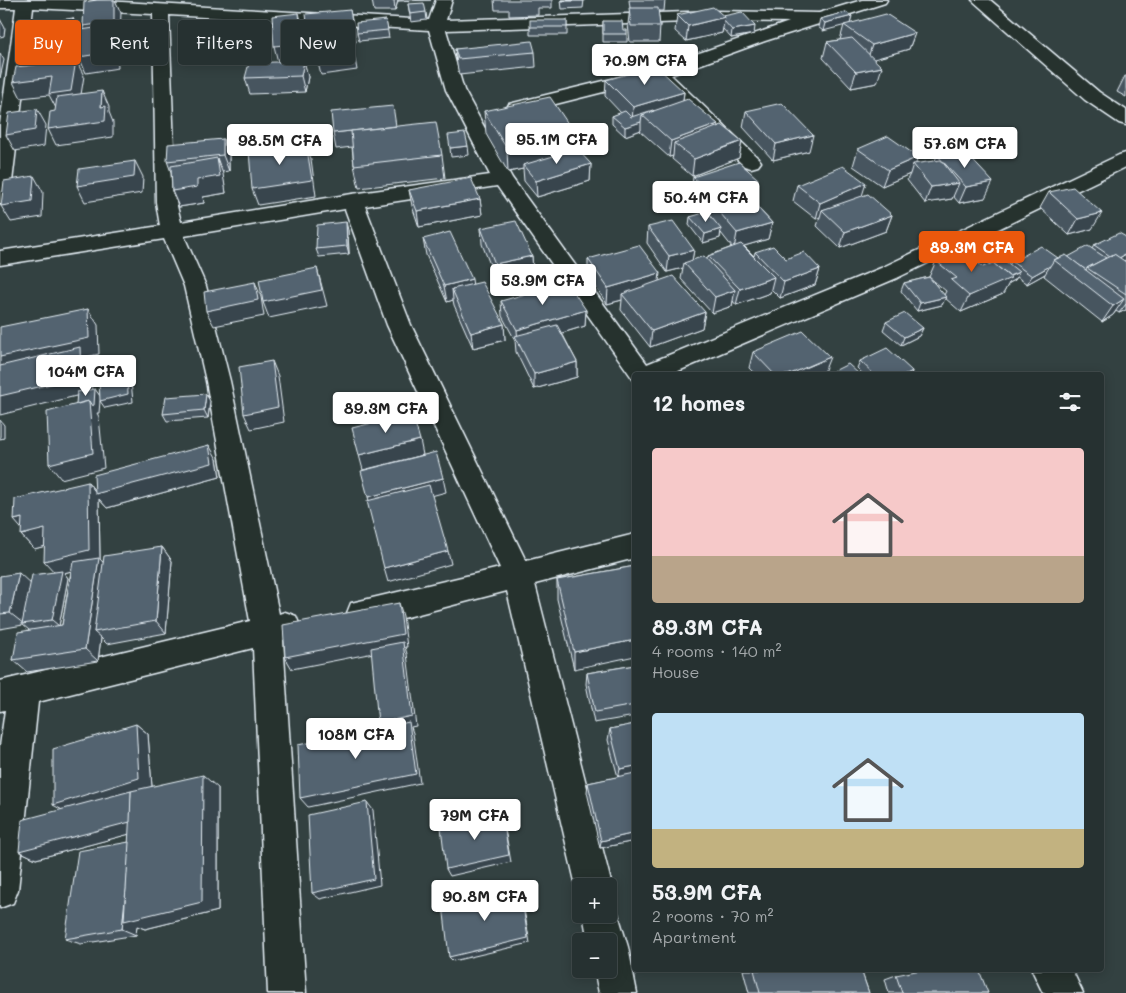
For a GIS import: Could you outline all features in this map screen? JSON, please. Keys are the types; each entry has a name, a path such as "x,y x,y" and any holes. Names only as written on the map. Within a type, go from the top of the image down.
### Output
{"street":[{"path":"444,0 436,25 455,90 486,115 502,179 642,372"},
{"path":"486,115 659,73 818,18 879,0"},
{"path":"980,0 1092,96 1126,119"},
{"path":"0,2 25,4 74,2 436,25 717,16 818,18"},
{"path":"0,198 25,4"},
{"path":"161,9 166,202 172,232 196,286 218,381 267,629 286,993"},
{"path":"659,73 751,162"},
{"path":"651,372 888,273 1126,159"},
{"path":"0,258 172,232 352,200 502,179"},
{"path":"352,200 371,256 399,325 518,576 592,878"},
{"path":"0,890 11,693 267,629 388,609 632,547"},
{"path":"1052,972 1064,993"},
{"path":"615,978 618,993"}],"building":[{"path":"114,0 114,20 91,20 91,25 83,26 84,2"},
{"path":"584,0 584,1 562,1"},
{"path":"424,3 426,12 410,14 408,4"},
{"path":"713,7 725,17 688,26 677,15"},
{"path":"629,8 658,8 660,26 631,26"},
{"path":"350,10 352,20 307,20 306,14"},
{"path":"742,12 755,26 732,30 724,21 725,17 723,16"},
{"path":"846,12 852,16 825,23 820,19"},
{"path":"299,13 300,20 281,20 281,45 274,46 272,16"},
{"path":"886,14 915,33 872,45 844,25"},
{"path":"386,20 388,30 357,33 356,23"},
{"path":"530,20 567,20 567,27 530,27"},
{"path":"603,21 622,21 623,30 627,30 627,34 603,34"},
{"path":"91,28 91,55 81,57 81,30"},
{"path":"852,38 882,67 856,72 827,42"},
{"path":"532,41 535,52 458,59 455,49"},
{"path":"271,62 281,62 281,65 303,65 301,76 245,78 248,65 271,65"},
{"path":"75,65 71,91 49,94 52,77 13,82 16,67"},
{"path":"656,66 684,92 633,107 606,80"},
{"path":"102,91 101,107 106,106 105,121 48,129 50,112 55,111 57,97"},
{"path":"550,97 575,134 507,149 484,111"},
{"path":"688,99 718,124 671,141 642,115"},
{"path":"782,103 813,135 776,144 746,111"},
{"path":"393,106 396,126 333,133 331,112"},
{"path":"37,109 35,130 6,135 9,113"},
{"path":"653,110 642,115 641,122 625,127 612,116 625,111 631,117"},
{"path":"436,122 442,155 354,165 351,131"},
{"path":"722,125 742,141 694,159 674,143"},
{"path":"465,133 468,146 450,148 448,135"},
{"path":"888,136 918,157 888,170 858,149"},
{"path":"223,139 223,155 167,161 168,144"},
{"path":"306,143 312,180 252,189 249,151"},
{"path":"577,149 591,164 536,181 523,165"},
{"path":"963,150 993,182 966,187 937,155"},
{"path":"217,158 220,176 197,180 197,187 172,191 171,166"},
{"path":"941,160 959,183 931,187 913,164"},
{"path":"135,161 134,177 77,186 79,169"},
{"path":"739,162 758,179 712,195 693,177"},
{"path":"843,166 866,183 820,203 797,185"},
{"path":"34,176 32,201 1,206 4,181"},
{"path":"471,178 480,199 417,211 409,190"},
{"path":"1073,187 1102,213 1078,219 1049,192"},
{"path":"743,192 772,223 737,233 710,201"},
{"path":"868,194 892,215 845,232 822,210"},
{"path":"707,212 721,229 705,234 690,217"},
{"path":"516,221 532,256 495,264 481,228"},
{"path":"673,221 694,250 669,256 648,227"},
{"path":"346,222 347,246 316,249 317,225"},
{"path":"450,232 472,279 444,286 423,239"},
{"path":"1119,233 1126,237 1126,254 1119,258 1114,254 1110,256 1094,245"},
{"path":"741,244 774,277 740,289 708,256"},
{"path":"639,245 660,273 608,288 588,259"},
{"path":"773,246 786,259 804,252 820,269 784,282 755,252"},
{"path":"1041,246 1058,258 1050,266 1032,276 1012,262"},
{"path":"1088,246 1106,258 1086,270 1068,257"},
{"path":"988,247 1019,272 1009,276 978,251"},
{"path":"962,250 983,267 993,263 1011,278 969,296 951,280 957,278 936,261"},
{"path":"1114,254 1126,262 1126,294 1087,268"},
{"path":"1066,255 1124,299 1113,306 1054,260"},
{"path":"704,256 735,290 715,297 684,263"},
{"path":"317,268 322,290 263,302 259,280"},
{"path":"673,276 705,312 652,331 622,294"},
{"path":"929,277 946,297 920,303 904,283"},
{"path":"255,282 258,300 206,311 204,292"},
{"path":"482,282 504,324 471,333 452,289"},
{"path":"567,282 586,310 517,330 501,301"},
{"path":"88,309 89,338 0,357 0,327"},
{"path":"905,313 923,328 904,337 886,322"},
{"path":"557,325 577,362 534,374 515,336"},
{"path":"803,331 830,357 795,372 772,372 753,352"},
{"path":"80,347 81,377 0,396 0,366"},
{"path":"887,348 912,371 872,372 860,361"},
{"path":"272,361 278,407 244,414 239,367"},
{"path":"848,364 857,372 832,372"},
{"path":"127,373 128,394 100,401 99,379"},
{"path":"95,389 94,405 92,406 89,401 76,404 77,392"},
{"path":"206,394 204,410 163,414 166,397"},
{"path":"89,401 93,453 49,464 47,412"},
{"path":"412,413 420,440 359,455 352,428"},
{"path":"209,445 212,463 95,494 94,475"},
{"path":"436,452 443,478 368,497 361,471"},
{"path":"88,482 89,550 44,561 45,529 21,535 22,518 14,520 15,499"},
{"path":"429,485 448,551 384,568 367,501"},
{"path":"162,547 156,621 94,632 104,556"},
{"path":"99,558 85,649 13,660 18,632 62,625 73,562"},
{"path":"632,567 632,641 574,652 557,580"},
{"path":"62,571 52,620 22,624 32,575"},
{"path":"19,573 10,613 0,614 0,576"},
{"path":"399,603 403,634 285,657 283,625"},
{"path":"403,642 412,716 378,723 371,648"},
{"path":"632,666 632,706 595,712 587,673"},
{"path":"409,722 416,774 300,798 298,745"},
{"path":"136,724 139,778 53,805 53,749"},
{"path":"632,725 632,767 620,769 610,729"},
{"path":"632,774 632,834 601,841 588,783"},
{"path":"203,775 202,902 124,921 131,791"},
{"path":"131,791 130,822 19,851 22,820"},
{"path":"367,802 374,879 312,893 308,815"},
{"path":"502,813 509,855 446,869 441,827"},
{"path":"129,842 122,929 65,939 78,851"},
{"path":"520,887 528,938 449,957 443,905"},
{"path":"755,972 862,972 869,993 760,993"},
{"path":"911,972 980,972 988,993 902,993 896,975"}]}
